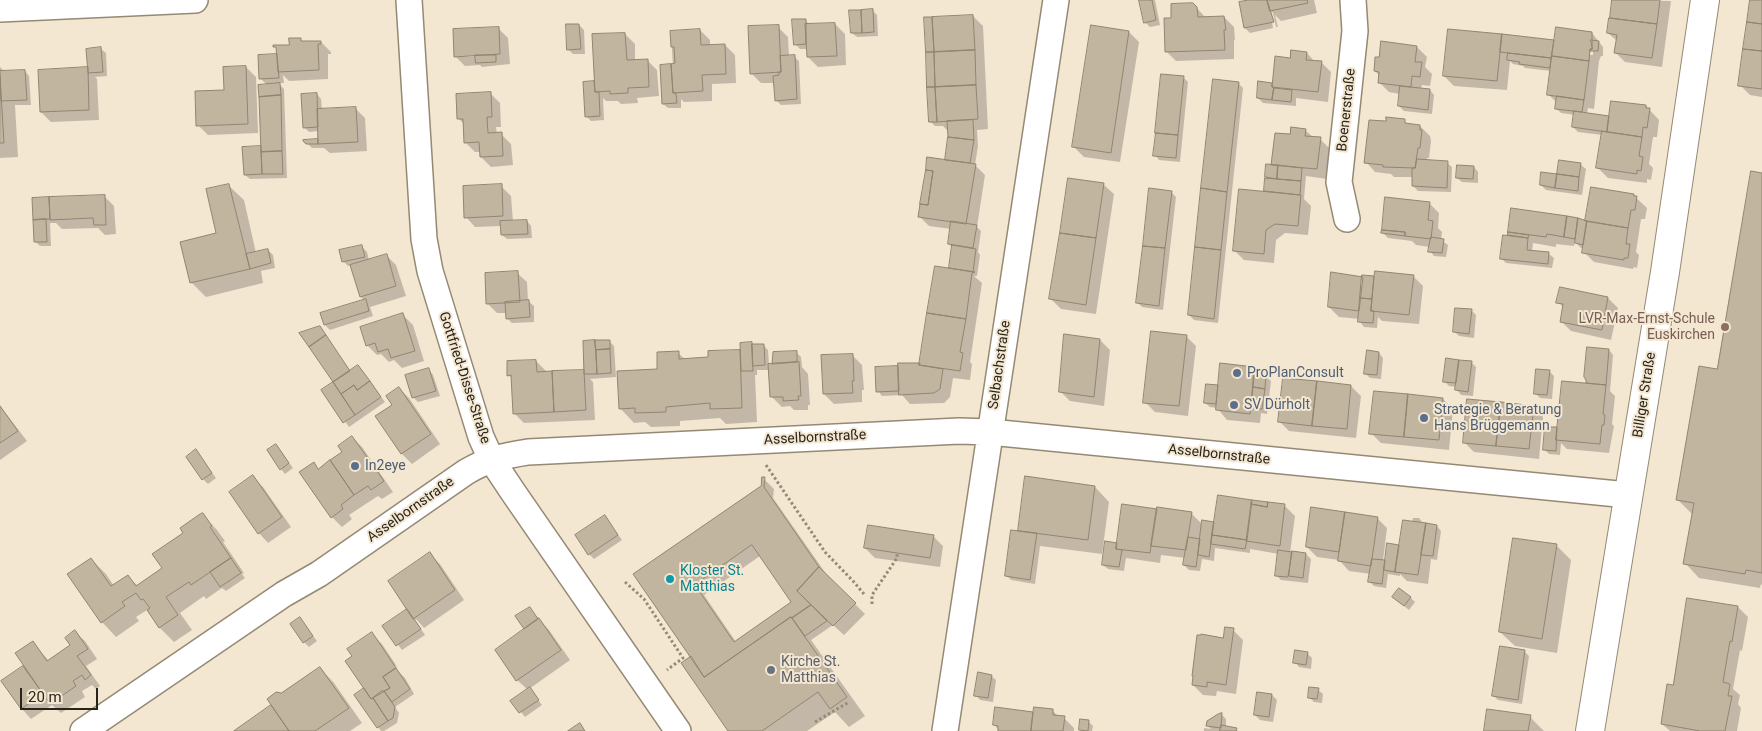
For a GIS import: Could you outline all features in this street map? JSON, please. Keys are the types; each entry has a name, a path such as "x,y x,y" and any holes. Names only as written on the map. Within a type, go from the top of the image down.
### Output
{"street":[{"path":"0,9 195,0"},
{"name":"Gottfried-Disse-Straße","path":"409,0 424,239 430,271 481,437 513,492 678,731"},
{"name":"Selbachstraße","path":"945,731 1056,0"},
{"name":"Boenerstraße","path":"1346,219 1339,182 1356,31 1353,0"},
{"name":"Billiger Straße","path":"1590,731 1666,262 1705,0"},
{"name":"Asselbornstraße","path":"83,731 284,594 319,574 466,472 492,458 528,452 959,431 990,432 1628,495"}],"path":[{"path":"748,441 782,487 825,552 864,594"},
{"path":"872,604 872,595 896,558 897,553"},
{"path":"625,582 644,599 683,658 646,684"},
{"path":"815,722 849,702"}],"building":[{"path":"1139,0 1152,0 1156,20 1144,23"},
{"path":"1267,0 1274,22 1244,28 1239,2"},
{"path":"1267,0 1307,0 1308,3 1270,11"},
{"path":"1612,0 1660,0 1657,24 1610,18"},
{"path":"1750,0 1762,0 1762,24 1747,22"},
{"path":"1193,3 1197,7 1198,17 1224,16 1226,30 1224,30 1225,50 1165,52 1164,18 1171,18 1171,4"},
{"path":"873,9 874,32 862,33 861,10"},
{"path":"849,10 861,10 862,33 851,33"},
{"path":"973,15 975,50 934,52 932,17"},
{"path":"924,17 932,17 934,52 926,52"},
{"path":"1609,18 1657,24 1652,58 1614,53 1617,35 1607,33"},
{"path":"792,19 806,19 806,44 794,45"},
{"path":"1747,22 1762,24 1762,51 1743,49"},
{"path":"835,23 837,56 807,57 805,24"},
{"path":"566,24 579,24 581,49 567,50"},
{"path":"779,25 781,72 750,74 748,26"},
{"path":"1091,25 1129,31 1111,153 1072,147"},
{"path":"499,27 500,54 454,57 453,29"},
{"path":"1556,27 1592,32 1592,49 1590,49 1589,61 1552,56"},
{"path":"700,29 701,45 725,44 726,74 702,75 703,91 673,93 671,64 675,63 670,31"},
{"path":"1448,29 1502,34 1497,81 1443,76"},
{"path":"625,33 627,60 648,59 649,87 628,88 628,93 610,94 610,91 595,92 592,34"},
{"path":"1502,34 1554,40 1551,58 1500,52"},
{"path":"289,38 301,38 301,41 321,41 321,44 318,44 319,70 278,72 276,47 273,47 273,45 289,45"},
{"path":"1591,40 1599,41 1598,51 1590,51 1592,49"},
{"path":"1381,41 1417,46 1415,62 1422,62 1420,77 1412,76 1411,87 1378,83 1379,72 1374,71 1375,57 1379,57"},
{"path":"101,47 103,72 88,73 86,49"},
{"path":"1743,49 1762,51 1762,89 1738,86"},
{"path":"975,50 976,85 935,87 934,52"},
{"path":"1291,50 1307,52 1306,60 1322,61 1318,92 1272,87 1275,56 1290,58"},
{"path":"926,52 934,52 935,87 927,87"},
{"path":"1508,53 1551,58 1550,68 1519,64 1520,62 1507,60"},
{"path":"277,54 279,78 259,79 258,55"},
{"path":"475,55 496,55 496,62 476,63"},
{"path":"795,55 797,99 775,101 773,76 779,75 779,72 781,72 780,56"},
{"path":"1552,56 1589,61 1584,100 1547,95"},
{"path":"671,64 673,93 676,93 677,103 662,104 660,65"},
{"path":"246,66 248,124 196,126 195,91 224,90 223,67"},
{"path":"88,67 89,110 40,112 38,70"},
{"path":"25,70 27,100 1,101 0,71"},
{"path":"1161,74 1184,76 1178,135 1155,133"},
{"path":"0,77 4,143 0,143"},
{"path":"1213,79 1239,82 1227,192 1201,188"},
{"path":"594,81 595,92 599,92 600,116 585,117 583,82"},
{"path":"1258,81 1272,83 1274,88 1272,100 1257,98"},
{"path":"280,83 281,95 259,97 258,85"},
{"path":"976,85 978,119 937,122 935,87"},
{"path":"1400,86 1430,89 1428,110 1398,106"},
{"path":"927,87 935,87 937,122 929,122"},
{"path":"1274,88 1292,90 1291,102 1272,100"},
{"path":"491,92 492,117 487,117 488,133 502,132 503,156 480,157 479,142 464,143 463,119 457,119 456,94"},
{"path":"317,93 318,127 303,128 301,94"},
{"path":"281,95 282,151 261,152 259,97"},
{"path":"1557,96 1584,100 1582,112 1555,109"},
{"path":"1611,101 1646,105 1646,108 1650,108 1647,128 1643,127 1642,137 1607,132"},
{"path":"356,107 358,142 318,144 317,109"},
{"path":"1574,111 1609,116 1607,132 1572,127"},
{"path":"1386,117 1405,119 1405,123 1420,125 1420,130 1422,130 1420,148 1418,148 1415,168 1383,167 1383,165 1364,163 1369,120 1386,121"},
{"path":"973,120 974,140 948,137 947,121"},
{"path":"1291,127 1306,129 1305,136 1321,137 1317,169 1271,165 1275,133 1290,134"},
{"path":"1602,131 1642,137 1639,156 1643,157 1641,171 1637,170 1637,174 1596,168"},
{"path":"1156,133 1178,135 1176,158 1153,156"},
{"path":"948,137 974,140 970,163 945,160"},
{"path":"318,139 318,144 306,144 303,141 303,140"},
{"path":"261,146 262,174 244,175 242,147"},
{"path":"282,151 283,174 262,174 261,152"},
{"path":"927,157 976,164 966,224 918,217 920,204 928,205 933,171 926,170"},
{"path":"1417,159 1448,161 1447,188 1412,186 1412,168 1415,168"},
{"path":"1559,160 1581,163 1579,177 1557,174"},
{"path":"1266,164 1278,165 1277,179 1265,177"},
{"path":"1278,165 1302,168 1301,181 1277,179"},
{"path":"1457,165 1474,166 1473,179 1456,178"},
{"path":"926,170 933,171 928,205 920,204"},
{"path":"1751,171 1762,173 1762,573 1746,570 1745,574 1683,564 1694,503 1676,500 1699,366 1717,369"},
{"path":"1541,172 1557,174 1555,188 1540,185"},
{"path":"1557,174 1579,177 1578,191 1555,188"},
{"path":"1068,178 1104,183 1096,238 1060,233"},
{"path":"1265,178 1301,181 1300,195 1264,191"},
{"path":"229,184 250,269 190,283 180,242 216,233 206,189"},
{"path":"502,184 503,216 464,218 463,186"},
{"path":"1591,187 1637,196 1635,210 1631,210 1628,228 1585,221"},
{"path":"1149,188 1172,191 1165,248 1143,246"},
{"path":"1201,188 1227,192 1221,250 1195,247"},
{"path":"1239,189 1301,195 1298,226 1275,224 1266,230 1264,254 1233,251"},
{"path":"105,195 106,225 94,225 93,218 50,220 49,197"},
{"path":"49,197 50,219 33,220 32,198"},
{"path":"1385,197 1430,202 1428,220 1433,221 1431,239 1405,236 1405,232 1382,230"},
{"path":"1511,208 1567,216 1564,237 1547,234 1546,237 1508,232"},
{"path":"1567,216 1578,218 1575,239 1564,237"},
{"path":"1578,218 1587,221 1583,245 1575,243"},
{"path":"46,219 47,242 34,242 33,220"},
{"path":"527,220 528,234 501,235 500,221"},
{"path":"951,221 977,225 973,248 948,244"},
{"path":"1587,221 1628,228 1626,244 1630,244 1628,258 1624,258 1624,260 1582,253"},
{"path":"1382,230 1405,232 1405,236 1381,233"},
{"path":"1508,232 1529,235 1528,238 1508,235"},
{"path":"1060,233 1096,238 1086,305 1049,299"},
{"path":"1503,235 1528,238 1527,250 1549,252 1548,264 1500,259"},
{"path":"1431,237 1444,239 1442,253 1428,252"},
{"path":"362,245 365,257 342,262 339,250"},
{"path":"952,245 976,249 973,272 949,268"},
{"path":"1143,246 1165,248 1159,306 1136,303"},
{"path":"1195,247 1221,250 1214,319 1188,315"},
{"path":"268,249 271,263 250,269 246,254"},
{"path":"387,254 396,286 360,297 350,265"},
{"path":"935,266 975,272 972,273 966,319 927,313"},
{"path":"518,271 520,302 486,304 485,273"},
{"path":"1375,271 1414,275 1409,315 1371,311"},
{"path":"1331,272 1363,277 1359,311 1328,307"},
{"path":"1362,275 1374,276 1372,299 1360,298"},
{"path":"1560,287 1608,297 1602,330 1560,322 1563,304 1556,303"},
{"path":"1360,298 1372,299 1373,323 1358,322"},
{"path":"366,299 369,311 324,325 320,313"},
{"path":"529,300 530,317 506,319 505,302"},
{"path":"1455,308 1472,309 1469,334 1453,332"},
{"path":"403,313 415,351 391,358 388,349 378,352 375,343 366,346 360,327"},
{"path":"927,313 966,319 960,352 963,353 960,371 919,365"},
{"path":"320,326 326,335 309,347 299,333"},
{"path":"1151,331 1187,335 1179,406 1143,403"},
{"path":"1064,334 1100,339 1094,397 1059,392"},
{"path":"326,335 350,371 333,382 309,347"},
{"path":"595,340 610,340 610,349 596,350"},
{"path":"595,340 597,374 584,374 583,341"},
{"path":"752,342 753,371 741,371 740,343"},
{"path":"752,344 764,344 765,365 753,366"},
{"path":"1587,347 1609,349 1606,385 1586,383 1584,377"},
{"path":"610,349 611,373 597,374 596,350"},
{"path":"740,350 742,408 710,409 710,403 666,407 666,412 635,413 635,408 619,409 617,371 657,369 657,352 679,351 679,359 708,357 708,351"},
{"path":"1367,350 1379,352 1377,375 1364,374"},
{"path":"797,351 797,362 772,364 773,352"},
{"path":"853,354 853,393 823,394 821,355"},
{"path":"1446,358 1459,360 1456,383 1443,382"},
{"path":"536,360 537,372 552,371 554,412 513,414 511,375 507,376 507,361"},
{"path":"1459,360 1472,361 1468,392 1455,390"},
{"path":"799,362 801,396 798,396 799,400 783,401 783,397 770,397 768,364"},
{"path":"898,363 920,363 919,365 943,369 940,389 934,393 899,395"},
{"path":"1220,363 1255,367 1250,414 1216,410"},
{"path":"358,365 370,381 357,390 354,385 341,394 333,382"},
{"path":"898,366 899,391 876,392 875,367"},
{"path":"429,368 436,391 412,398 405,375"},
{"path":"1536,369 1550,370 1547,395 1534,394"},
{"path":"584,370 586,410 554,412 552,371"},
{"path":"1254,373 1266,375 1265,389 1253,387"},
{"path":"1283,378 1317,381 1312,426 1278,422"},
{"path":"370,381 381,397 355,415 341,394 354,385 357,390"},
{"path":"1317,381 1351,385 1347,429 1312,426"},
{"path":"1562,381 1606,385 1603,414 1605,415 1604,425 1602,425 1600,444 1556,440"},
{"path":"333,382 355,415 343,423 321,390"},
{"path":"1206,384 1218,385 1216,404 1204,403"},
{"path":"399,387 431,434 401,454 375,416 392,405 386,396"},
{"path":"1253,387 1265,389 1262,409 1251,409"},
{"path":"1374,391 1408,394 1404,437 1369,434"},
{"path":"1408,394 1443,398 1439,440 1404,437"},
{"path":"1467,399 1501,402 1496,446 1463,443"},
{"path":"1501,402 1534,406 1529,449 1496,446"},
{"path":"0,406 18,431 0,443"},
{"path":"1545,427 1557,427 1556,451 1543,450"},
{"path":"352,436 384,481 371,490 368,486 354,495 330,460 342,452 338,446"},
{"path":"276,444 289,463 280,470 267,450"},
{"path":"196,449 212,473 202,480 186,457"},
{"path":"330,460 354,495 341,505 343,509 331,518 299,472 314,462 318,469"},
{"path":"253,475 282,517 258,534 229,492"},
{"path":"1025,476 1095,486 1088,540 1018,531"},
{"name":"Kloster St. Matthias","path":"762,477 765,477 764,487 819,567 797,591 811,605 704,677 633,574 761,486","holes":["752,545 791,602 734,642 695,585"]},
{"path":"1218,495 1252,500 1247,540 1212,535"},
{"path":"1252,500 1268,502 1267,507 1251,504"},
{"path":"1268,502 1285,504 1280,546 1246,541 1251,504 1267,507"},
{"path":"1122,504 1157,509 1150,553 1116,549"},
{"path":"1157,507 1192,512 1186,550 1151,546"},
{"path":"1311,507 1345,512 1339,552 1306,547"},
{"path":"1345,512 1378,517 1371,566 1338,561"},
{"path":"203,513 231,558 191,585 189,582 166,597 178,615 159,628 147,610 150,608 136,593 122,602 125,606 101,623 67,574 91,558 111,586 128,575 136,586 162,568 152,554 183,533 180,528"},
{"path":"605,515 618,535 588,555 575,535"},
{"path":"1202,520 1214,522 1209,557 1198,555"},
{"path":"1403,520 1426,523 1418,575 1395,572"},
{"path":"1426,523 1437,525 1433,556 1421,555"},
{"path":"868,525 934,535 930,558 864,548"},
{"path":"1011,530 1037,533 1030,580 1005,576"},
{"path":"1212,535 1247,540 1245,549 1211,544"},
{"path":"1188,537 1200,539 1196,567 1183,565"},
{"path":"1513,538 1557,544 1542,639 1499,632"},
{"path":"1105,541 1117,543 1116,549 1122,550 1119,567 1102,565"},
{"path":"1387,543 1399,545 1395,572 1384,570"},
{"path":"1278,550 1292,552 1288,577 1275,576"},
{"path":"1292,551 1306,553 1303,578 1289,576"},
{"path":"430,552 455,590 413,619 388,581"},
{"path":"231,558 241,573 220,587 210,572"},
{"path":"1372,559 1385,560 1382,584 1368,582"},
{"path":"819,567 856,603 833,626 797,591"},
{"path":"1399,588 1411,597 1404,606 1392,597"},
{"path":"1687,598 1738,606 1723,682 1730,684 1728,696 1732,696 1725,731 1700,731 1661,724 1667,684 1673,685"},
{"path":"811,605 827,621 805,636 792,618"},
{"path":"530,607 538,619 524,629 515,616"},
{"path":"407,609 421,629 396,646 382,626"},
{"path":"300,617 313,636 303,643 290,624"},
{"name":"Kirche St. Matthias","path":"791,617 847,697 830,709 818,692 762,731 728,731 681,663 691,656 704,677"},
{"path":"539,618 561,650 516,681 495,650"},
{"path":"1225,627 1234,628 1226,685 1207,682 1207,687 1192,685 1197,635 1223,638"},
{"path":"75,630 88,649 77,656 91,675 85,680 82,675 73,681 76,686 50,704 15,653 33,641 47,661 70,645 65,638"},
{"path":"372,632 396,668 383,677 390,688 371,699 345,661 352,656 347,649"},
{"path":"1500,646 1525,650 1518,700 1492,696"},
{"path":"1295,650 1308,652 1306,665 1293,663"},
{"path":"23,666 43,694 21,709 1,681"},
{"path":"320,667 349,708 315,731 289,731 267,699 276,692 281,693"},
{"path":"396,668 410,689 392,702 384,691 390,688 383,677"},
{"path":"978,672 992,675 988,698 974,696"},
{"path":"530,687 539,700 519,713 510,701"},
{"path":"1309,687 1319,688 1317,699 1308,698"},
{"path":"364,688 388,721 377,728 354,695"},
{"path":"384,691 395,707 393,718 388,721 373,698"},
{"path":"1257,692 1272,694 1269,717 1254,715"},
{"path":"271,705 289,731 234,731"},
{"path":"995,707 1033,712 1031,731 998,731 998,726 993,725"},
{"path":"1034,707 1053,709 1053,715 1065,716 1063,731 1031,731"},
{"path":"1487,709 1531,715 1528,731 1484,731"},
{"path":"1222,713 1221,728 1206,726 1207,721"},
{"path":"1080,719 1089,720 1088,731 1079,730"},
{"path":"580,723 585,731 568,731"},
{"path":"1221,725 1237,728 1236,731 1220,731"}],"place":[{"name":"LVR-Max-Ernst-Schule Euskirchen","path":"1725,327"},
{"name":"ProPlanConsult","path":"1237,373"},
{"name":"SV Dürholt","path":"1234,405"},
{"name":"Strategie & Beratung Hans Brüggemann","path":"1424,418"},
{"name":"In2eye","path":"355,466"},
{"name":"Kloster St. Matthias","path":"670,579"},
{"name":"Kirche St. Matthias","path":"771,670"}]}
